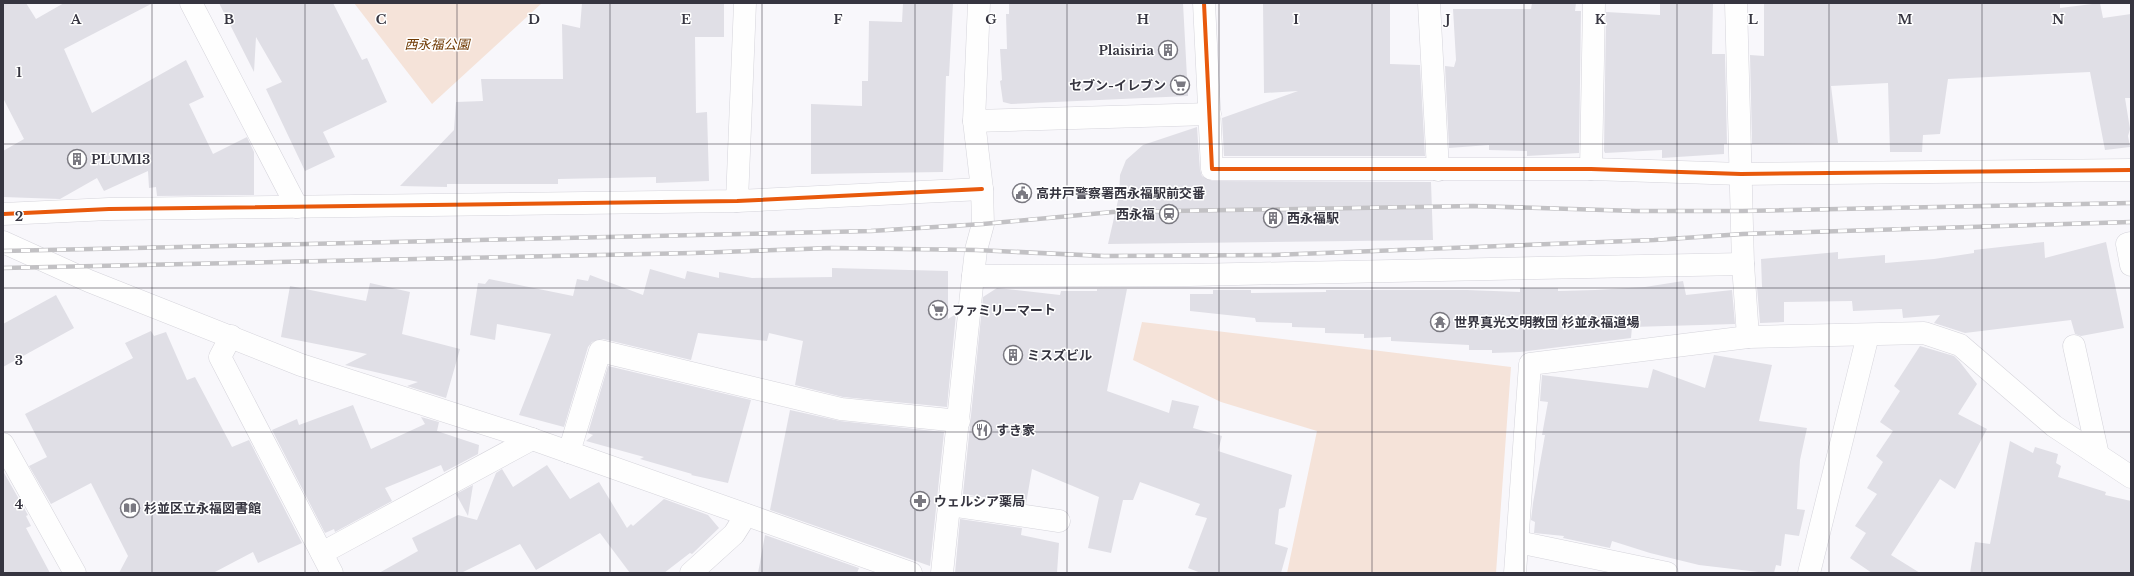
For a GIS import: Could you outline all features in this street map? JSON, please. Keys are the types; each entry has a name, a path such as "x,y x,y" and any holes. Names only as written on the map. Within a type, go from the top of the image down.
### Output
{"street":[{"path":"191,3 297,207"},
{"path":"737,201 745,3"},
{"path":"942,573 976,250 983,224 982,189 974,121 979,3"},
{"path":"1204,3 1212,168 1438,170 1591,169 1741,174 2131,170"},
{"path":"1429,3 1438,170"},
{"path":"1591,169 1594,3"},
{"path":"1736,3 1743,264 1748,337"},
{"path":"974,121 1210,114"},
{"path":"3,214 117,209 737,201 982,189"},
{"path":"3,242 89,281 301,365 532,439 911,573"},
{"path":"2131,243 2127,244 2131,265"},
{"path":"973,276 1198,275 1743,264"},
{"path":"1515,573 1530,364 1748,337 1924,333 1960,345 2054,426 2131,477"},
{"path":"1810,573 1868,335"},
{"path":"231,336 220,357 332,573"},
{"path":"2074,346 2098,455"},
{"path":"570,452 600,351 841,409 959,421"},
{"path":"322,553 532,439"},
{"path":"3,444 76,573"},
{"path":"950,505 1059,521"},
{"path":"692,573 734,534 746,515"},
{"path":"1518,542 1667,573"}],"green space":[{"name":"西永福公園","path":"354,3 542,3 432,104"},
{"path":"1142,322 1511,367 1496,573 1287,573 1317,431 1221,402 1133,360"}],"building":[{"path":"3,3 26,3 36,19 64,3 153,3 64,49 92,113 186,60 204,97 189,104 213,154 247,137 254,152 254,195 157,196 156,187 149,188 148,171 104,191 97,178 60,199 3,197 3,151 24,139 3,98"},
{"path":"219,3 333,3 362,60 367,58 387,102 323,132 335,157 305,171 266,89 282,82 256,37 254,72"},
{"path":"582,3 724,3 724,37 695,37 696,113 707,112 709,181 656,183 656,177 558,179 558,184 447,184 447,187 400,186 454,130 456,102 483,101 481,79 563,79 562,24 580,28"},
{"path":"903,3 953,3 949,76 946,76 943,172 811,174 811,104 862,106 862,81 868,81 869,21 902,22"},
{"path":"1009,3 1183,3 1188,96 1011,104 1003,102 1000,81 1002,80 1000,49 1007,49 1006,14 1009,14"},
{"path":"1263,3 1390,3 1390,64 1420,65 1425,156 1224,156 1222,118 1298,91 1264,93"},
{"path":"1532,3 1576,3 1575,11 1581,11 1579,153 1527,156 1527,151 1489,150 1489,145 1449,148 1445,66 1454,67 1456,60 1453,9 1531,9"},
{"path":"1660,3 1713,3 1712,54 1725,54 1727,144 1724,144 1724,154 1662,158 1662,150 1605,153 1604,151 1606,12 1660,15"},
{"path":"1764,3 2060,3 2060,8 2100,3 2103,18 2131,14 2131,98 2125,98 2130,129 2128,136 2130,147 2105,150 2090,72 1948,79 1940,134 1923,135 1922,152 1890,152 1888,83 1831,86 1838,143 1752,144 1750,55 1764,56"},
{"name":"西永福駅","path":"1197,127 1200,170 1202,176 1212,181 1431,182 1433,240 1108,244 1119,196 1120,175 1126,160 1143,145"},
{"path":"2044,242 2045,258 2106,242 2124,328 2081,336 2075,334 2071,320 1965,333 1934,323 1940,315 1903,318 1902,309 1853,311 1852,301 1784,302 1784,322 1760,323 1757,287 1762,287 1761,259 1838,252 1838,259 1885,255 1885,263 1934,259 1974,253 1974,250"},
{"path":"832,268 948,271 948,319 956,314 947,407 843,397 795,385 803,341 769,333 767,341 698,333 691,360 603,339 592,342 588,347 564,427 519,415 551,334 497,324 495,340 470,335 478,283 485,284 489,279 573,296 577,279 588,281 590,275 643,295 650,269 685,279 687,271 719,278 719,272 752,278 832,277"},
{"path":"1683,281 1686,295 1732,290 1735,324 1632,327 1631,338 1520,352 1492,353 1492,350 1469,350 1469,345 1391,341 1391,337 1364,338 1364,334 1325,333 1325,328 1292,327 1292,323 1256,322 1255,318 1190,311 1190,294 1213,294 1213,290 1251,290 1251,293 1326,292 1326,290 1467,290 1520,292 1520,288 1558,288 1558,291 1595,290 1645,287"},
{"path":"370,283 410,292 402,334 460,349 446,398 407,386 418,382 345,365 367,354 281,337 290,286 366,301"},
{"path":"997,288 1060,295 1061,291 1127,289 1107,391 1169,413 1172,400 1199,406 1193,428 1222,436 1218,451 1292,475 1285,507 1279,509 1275,544 1288,548 1281,573 1201,573 1188,568 1207,518 1195,515 1200,504 1140,482 1133,500 1123,500 1111,553 1088,548 1099,497 1032,469 1026,504 963,494 983,297"},
{"path":"56,295 74,328 3,367 3,324"},
{"path":"151,331 154,336 166,332 187,380 195,377 232,447 249,440 302,543 258,563 253,552 213,573 119,573 128,556 91,483 51,504 29,466 47,457 25,414 133,358 125,343"},
{"path":"1920,346 1954,356 1959,361 1977,384 1958,414 1987,429 1955,489 1940,479 1891,555 1920,573 1872,573 1850,558 1866,533 1855,526 1877,494 1867,488 1883,462 1876,456 1893,431 1880,422 1900,391 1894,386"},
{"path":"1714,355 1772,365 1759,421 1807,428 1800,460 1797,509 1805,510 1799,536 1785,534 1781,566 1776,565 1774,573 1699,565 1650,553 1612,541 1610,548 1563,538 1564,536 1534,533 1535,522 1531,520 1545,435 1542,435 1548,402 1540,401 1542,375 1648,388 1653,369 1705,388"},
{"path":"608,366 751,400 728,483 691,475 692,474 640,459 644,457 586,441 593,435 588,433"},
{"path":"353,405 371,449 425,424 421,417 439,422 437,431 479,445 478,454 444,472 441,465 385,488 392,501 335,532 334,529 325,533 272,430 297,419 299,425"},
{"path":"790,410 840,421 944,432 930,566 770,510"},
{"path":"2010,441 2033,453 2035,447 2058,454 2056,463 2061,466 2058,477 2106,492 2105,495 2131,501 2131,573 1970,573 1975,542 1990,544"},
{"path":"547,465 570,499 599,482 627,528 631,524 633,526 664,499 708,515 719,528 692,554 690,553 664,573 630,573 600,533 536,570 520,544 461,573 379,573 418,551 412,538 458,515 477,520 496,473 502,469 513,487"},
{"path":"3,471 28,515 26,516 31,526 26,528 50,573 3,573"},
{"path":"473,485 468,516 456,494"},
{"path":"960,519 1022,528 1021,535 1059,543 1057,573 955,573"},
{"path":"765,535 859,568 857,573 758,573"}],"railway":[{"path":"3,251 871,231 983,224 1113,212 1473,206 1636,211 1742,211 2131,203"},
{"path":"3,268 693,253 831,248 976,250 1104,256 1273,255 1654,240 1743,234 2131,222"}],"cycle path":[{"path":"1204,3 1212,169 1591,169 1741,174 2131,170"},
{"path":"3,214 109,209 737,201 982,189"}],"place":[{"name":"Plaisiria","path":"1168,50"},
{"name":"セブン-イレブン","path":"1180,85"},
{"name":"PLUM13","path":"77,159"},
{"name":"高井戸警察署西永福駅前交番","path":"1022,193"},
{"name":"西永福","path":"1169,214"},
{"name":"西永福駅","path":"1273,218"},
{"name":"ファミリーマート","path":"938,310"},
{"name":"世界真光文明教団 杉並永福道場","path":"1440,322"},
{"name":"ミスズビル","path":"1013,355"},
{"name":"すき家","path":"982,430"},
{"name":"ウェルシア薬局","path":"920,501"},
{"name":"杉並区立永福図書館","path":"130,508"}]}
